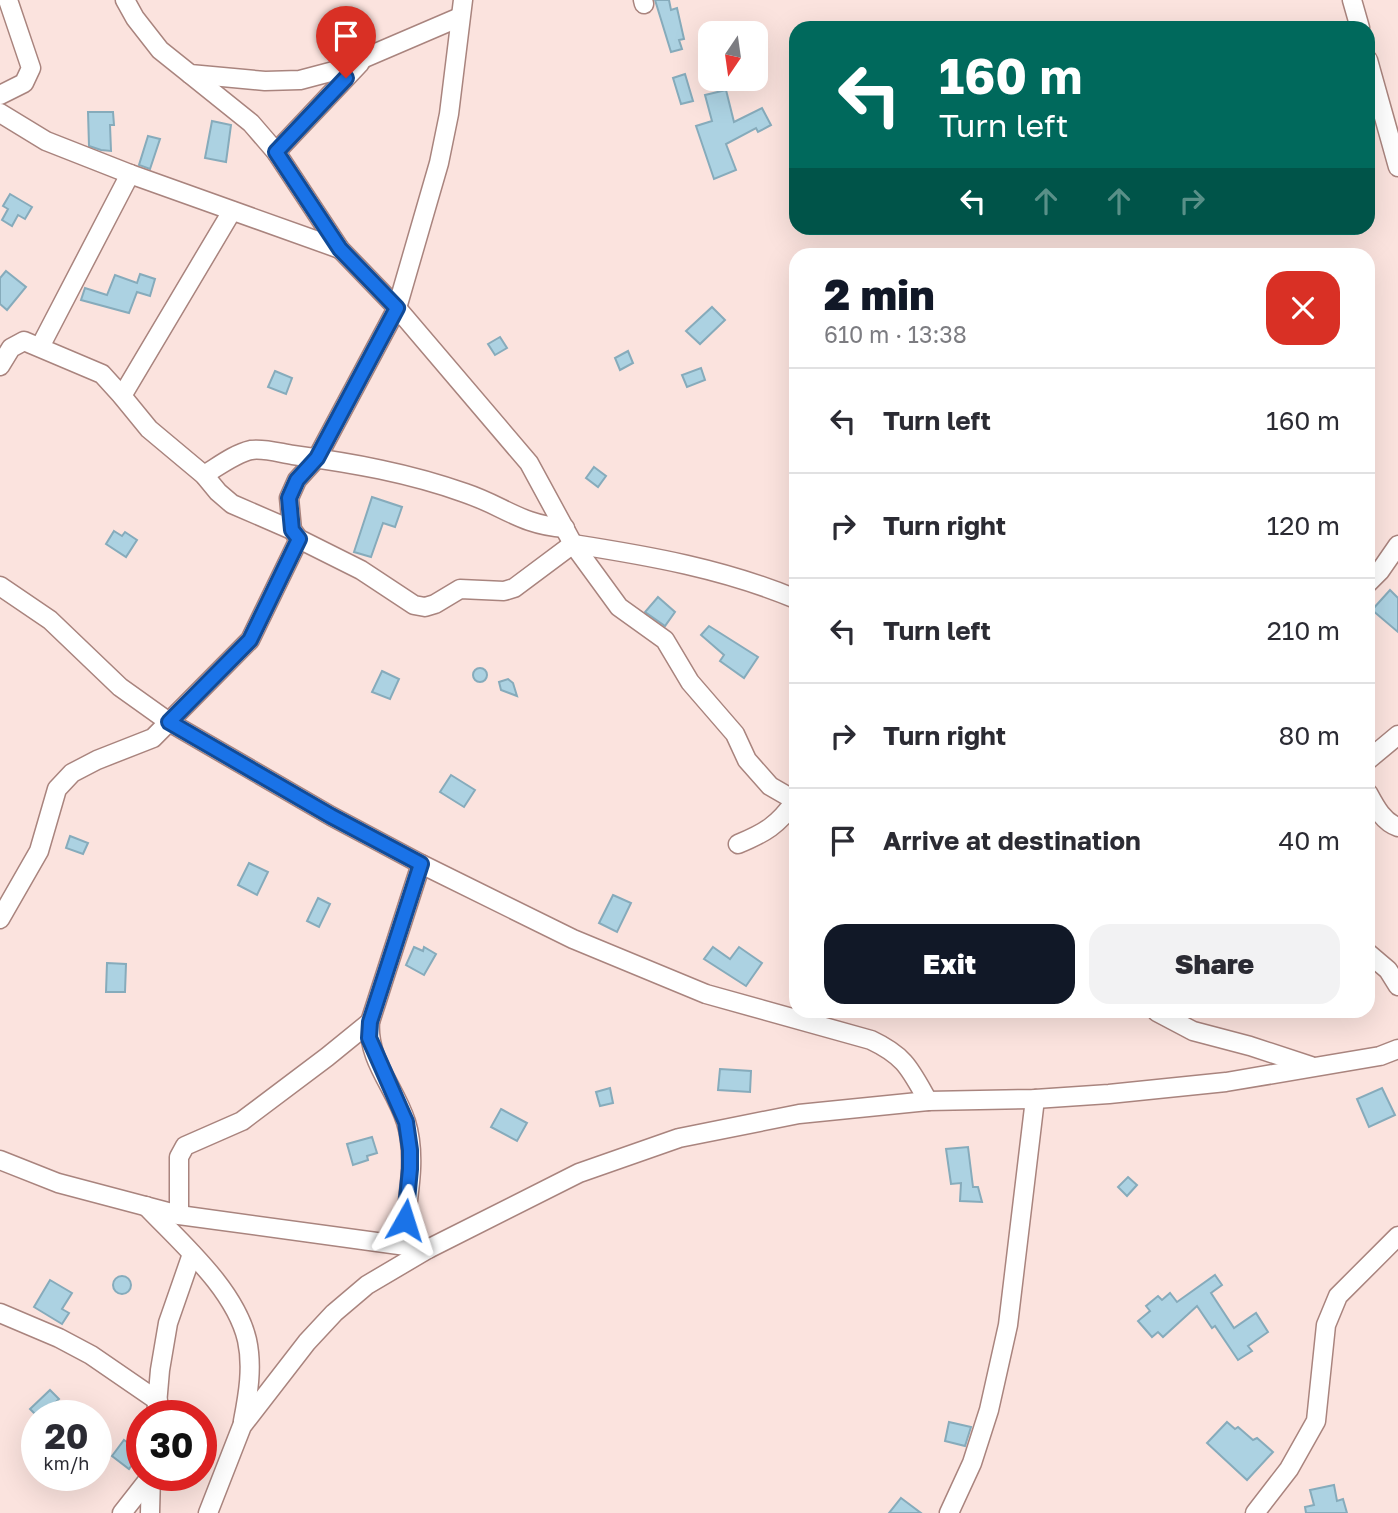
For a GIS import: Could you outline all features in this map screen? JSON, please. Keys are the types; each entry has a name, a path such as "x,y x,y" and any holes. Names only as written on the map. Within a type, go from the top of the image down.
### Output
{"street":[{"path":"0,95 24,83 31,68 8,0"},
{"path":"125,0 135,18 160,50 251,123 276,152 340,249 397,308 529,463 569,536 619,607 665,640 690,682 735,734 747,760 771,786 789,797"},
{"path":"1352,0 1358,21"},
{"path":"190,74 265,81 300,80 364,59 462,8"},
{"path":"0,919 39,851 57,789 72,773 153,737 250,640 296,534 289,498 297,480 317,458 397,308 439,163 449,114 462,8"},
{"path":"276,152 364,59"},
{"path":"1375,85 1398,167"},
{"path":"0,113 46,141 340,249"},
{"path":"40,347 130,174"},
{"path":"122,396 232,211"},
{"path":"0,366 10,348 24,341 102,374 149,429 204,475 218,492 232,503 361,569 414,605 425,607 435,604 460,589 504,591 514,588 569,536"},
{"path":"204,475 242,453 255,450 403,474 467,493 522,520 569,536 678,561 759,584 789,596"},
{"path":"1375,576 1398,545"},
{"path":"0,586 50,620 120,687 169,722 331,816 573,939 706,994 789,1017"},
{"path":"1375,754 1398,736"},
{"path":"1375,805 1391,825 1398,827"},
{"path":"738,844 766,832 789,810"},
{"path":"402,1245 410,1169 406,1122 369,1038 370,1022 421,864"},
{"path":"1375,959 1388,970 1398,986"},
{"path":"792,1018 871,1040 894,1051 909,1067 928,1101"},
{"path":"1168,1018 1193,1031 1314,1067"},
{"path":"179,1215 179,1157 185,1146 242,1121 370,1022"},
{"path":"242,1426 307,1342 334,1313 367,1285 428,1249 579,1173 678,1138 799,1114 928,1101 1035,1099 1226,1082 1380,1056 1398,1049"},
{"path":"949,1513 972,1462 989,1410 1009,1325 1035,1099"},
{"path":"0,1160 58,1183 179,1215 428,1249"},
{"path":"146,1206 221,1288 238,1316 247,1340 250,1371 242,1426 208,1513"},
{"path":"1255,1513 1289,1469 1316,1421 1326,1325 1338,1296 1398,1237"},
{"path":"158,1400 168,1323 192,1254"},
{"path":"0,1314 59,1338 91,1355 147,1400"},
{"path":"122,1513 139,1491"},
{"path":"150,1513 151,1491"}],"building":[{"path":"655,0 669,0 671,10 677,8 684,39 679,40 682,49 671,52"},
{"path":"685,74 693,101 681,104 673,78"},
{"path":"726,91 734,122 762,108 771,125 758,132 756,128 726,144 736,170 714,179 696,126 712,121 705,95"},
{"path":"88,112 113,112 114,125 110,125 111,151 89,146"},
{"path":"212,121 231,125 226,162 205,158"},
{"path":"148,136 160,139 150,169 139,165"},
{"path":"10,194 32,207 25,219 18,215 12,226 2,220 8,209 3,206"},
{"path":"6,271 26,287 7,310 0,304 0,278"},
{"path":"140,274 155,279 150,296 137,292 129,313 81,300 85,288 107,295 115,275 137,283"},
{"path":"712,307 725,320 700,344 686,331"},
{"path":"500,337 507,348 495,355 488,344"},
{"path":"628,351 633,363 620,370 615,358"},
{"path":"701,368 705,380 687,387 682,375"},
{"path":"275,371 292,378 286,394 268,387"},
{"path":"594,467 606,476 598,487 586,478"},
{"path":"372,497 402,507 395,527 383,523 371,557 354,552"},
{"path":"114,531 122,536 125,532 137,540 126,557 106,544"},
{"path":"1390,590 1398,598 1398,632 1375,613 1375,607"},
{"path":"658,597 675,612 665,626 645,612"},
{"path":"709,626 758,657 744,678 720,661 724,655 701,635"},
{"path":"477,668 483,668 487,675 483,682 477,682 473,678 473,672"},
{"path":"382,671 399,679 390,699 372,692"},
{"path":"508,679 513,683 517,696 501,690 499,682"},
{"path":"451,775 475,790 464,807 440,792"},
{"path":"70,836 88,843 83,854 66,848"},
{"path":"249,863 268,872 257,895 238,885"},
{"path":"613,895 631,903 617,932 599,923"},
{"path":"318,898 330,904 319,927 307,921"},
{"path":"414,947 423,951 424,947 436,954 424,975 406,965"},
{"path":"713,947 730,959 739,947 762,963 746,986 704,959"},
{"path":"107,963 126,964 125,992 106,992"},
{"path":"720,1069 751,1071 750,1092 718,1090"},
{"path":"610,1088 613,1103 600,1106 596,1092"},
{"path":"1382,1088 1395,1115 1369,1127 1357,1099"},
{"path":"501,1109 527,1123 517,1141 491,1127"},
{"path":"372,1137 377,1153 367,1156 368,1160 353,1165 347,1144"},
{"path":"968,1147 973,1187 978,1187 982,1202 960,1201 961,1183 951,1184 946,1149"},
{"path":"1128,1177 1137,1185 1127,1196 1118,1187"},
{"path":"1215,1275 1222,1285 1211,1293 1234,1328 1256,1313 1268,1332 1248,1346 1252,1351 1238,1360 1215,1326 1212,1328 1197,1306 1163,1337 1158,1332 1152,1337 1138,1321 1150,1311 1146,1306 1158,1296 1162,1300 1170,1293 1177,1302"},
{"path":"122,1276 128,1279 131,1285 128,1291 122,1294 116,1291 113,1285 116,1279"},
{"path":"50,1280 72,1293 62,1309 69,1313 62,1324 34,1307"},
{"path":"50,1390 59,1399 58,1400 39,1400"},
{"path":"949,1422 971,1427 965,1446 945,1441"},
{"path":"1227,1422 1235,1429 1238,1427 1253,1440 1257,1438 1273,1452 1247,1480 1207,1443"},
{"path":"124,1440 126,1441 126,1467 112,1456"},
{"path":"1334,1485 1337,1501 1343,1499 1347,1513 1306,1513 1305,1507 1314,1505 1310,1490"},
{"path":"901,1498 921,1513 889,1513"}],"route":[{"path":"346,78 276,152 340,249 397,308 317,458 297,480 289,498 292,530 299,539 250,640 169,722 331,816 421,864 370,1022 369,1038 406,1122 410,1169 405,1220"}]}
